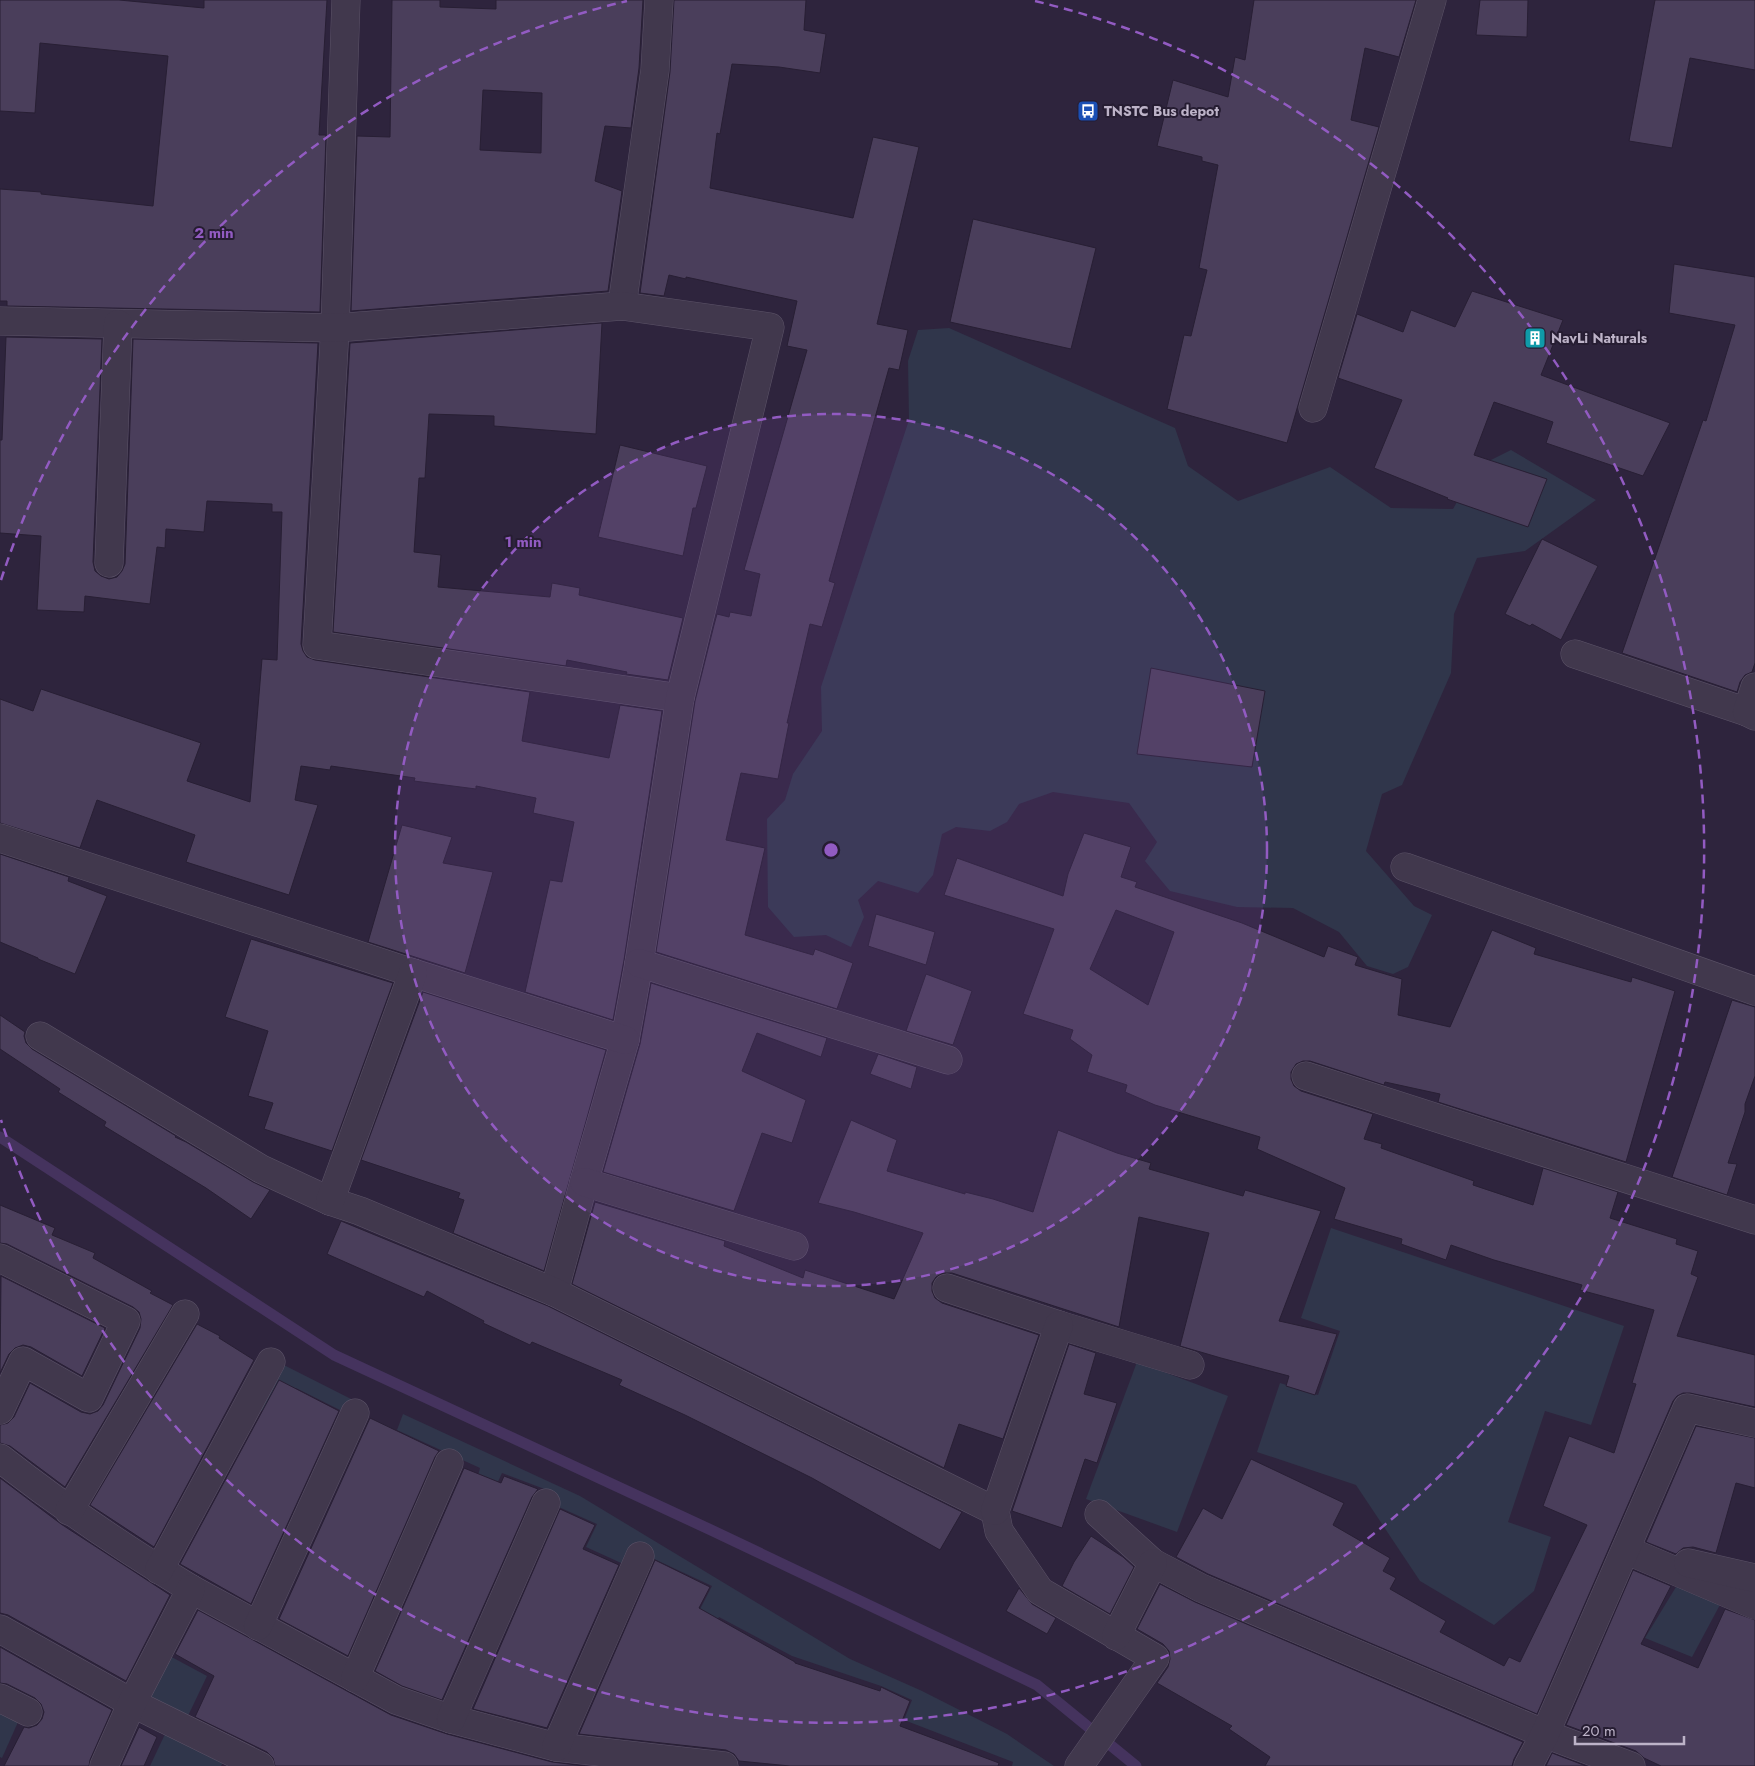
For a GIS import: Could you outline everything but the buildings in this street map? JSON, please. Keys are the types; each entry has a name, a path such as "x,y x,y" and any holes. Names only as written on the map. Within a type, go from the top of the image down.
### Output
{"street":[{"path":"346,0 335,328 317,645 680,698"},
{"path":"622,306 654,70 659,0"},
{"path":"1313,408 1432,0"},
{"path":"0,320 335,328 622,306 770,327 680,698 639,963 625,1040 554,1292"},
{"path":"109,563 118,324"},
{"path":"1575,654 1752,705"},
{"path":"0,838 412,973 625,1040"},
{"path":"1405,868 1755,991"},
{"path":"639,963 948,1060"},
{"path":"330,1201 412,973"},
{"path":"40,1036 261,1169 330,1201 360,1211 554,1292 995,1511"},
{"path":"1306,1076 1755,1220"},
{"path":"584,1182 794,1246"},
{"path":"0,1258 126,1322 88,1398 23,1361 0,1410"},
{"path":"947,1288 1190,1365"},
{"path":"69,1511 185,1314"},
{"path":"1060,1325 995,1511 999,1531 1040,1591 1155,1658 1079,1766"},
{"path":"159,1570 270,1362"},
{"path":"1528,1766 1545,1734 1687,1408 1755,1423"},
{"path":"258,1626 355,1413"},
{"path":"0,1458 69,1511 159,1570 396,1700 451,1719 556,1747 724,1766"},
{"path":"355,1678 450,1463"},
{"path":"451,1719 546,1503"},
{"path":"1099,1514 1153,1563 1201,1588 1545,1734 1631,1766"},
{"path":"1626,1550 1755,1578"},
{"path":"1626,1550 1755,1605"},
{"path":"556,1747 640,1556"},
{"path":"1116,1636 1153,1563"},
{"path":"104,1766 132,1703 191,1589"},
{"path":"0,1629 132,1703 260,1766"},
{"path":"0,1698 28,1712"}],"shaded area":[{"path":"949,328 1175,428 1188,466 1238,501 1330,467 1391,508 1453,509 1477,467 1511,450 1596,500 1525,551 1477,558 1454,614 1451,673 1402,785 1382,794 1366,851 1414,906 1432,915 1408,967 1393,974 1367,966 1339,932 1293,908 1237,907 1170,891 1145,861 1157,842 1129,803 1053,792 1019,804 1007,822 990,831 956,827 942,834 933,875 918,893 878,881 858,900 864,917 851,947 826,935 794,937 768,907 767,819 785,800 793,774 822,731 821,687 909,420 908,361 918,330"},
{"path":"1331,1228 1624,1326 1591,1425 1545,1411 1508,1522 1551,1537 1534,1591 1494,1625 1420,1581 1356,1485 1257,1452 1280,1383 1318,1395 1340,1331 1301,1318"},
{"path":"276,1361 355,1401 350,1415 296,1388 280,1419 251,1406"},
{"path":"1137,1362 1228,1396 1177,1532 1086,1499"},
{"path":"403,1414 580,1496 850,1659 922,1691 1007,1734 1054,1766 1012,1766 1013,1762 904,1720 912,1700 881,1686 792,1656 719,1617 697,1647 699,1611 712,1586 637,1551 630,1567 586,1547 597,1524 552,1504 555,1493 502,1473 490,1499 474,1491 480,1468 397,1430"},
{"path":"1679,1582 1722,1601 1692,1657 1645,1638"},
{"path":"166,1654 207,1676 186,1720 145,1698"},
{"path":"0,1702 22,1713 2,1758 0,1757"},
{"path":"166,1732 224,1761 221,1766 150,1766"}],"waterway":[{"path":"0,1137 334,1355 711,1530 1037,1685 1136,1766"}],"place":[{"name":"TNSTC Bus depot","path":"1088,111"},
{"name":"NavLi Naturals","path":"1535,338"}]}
